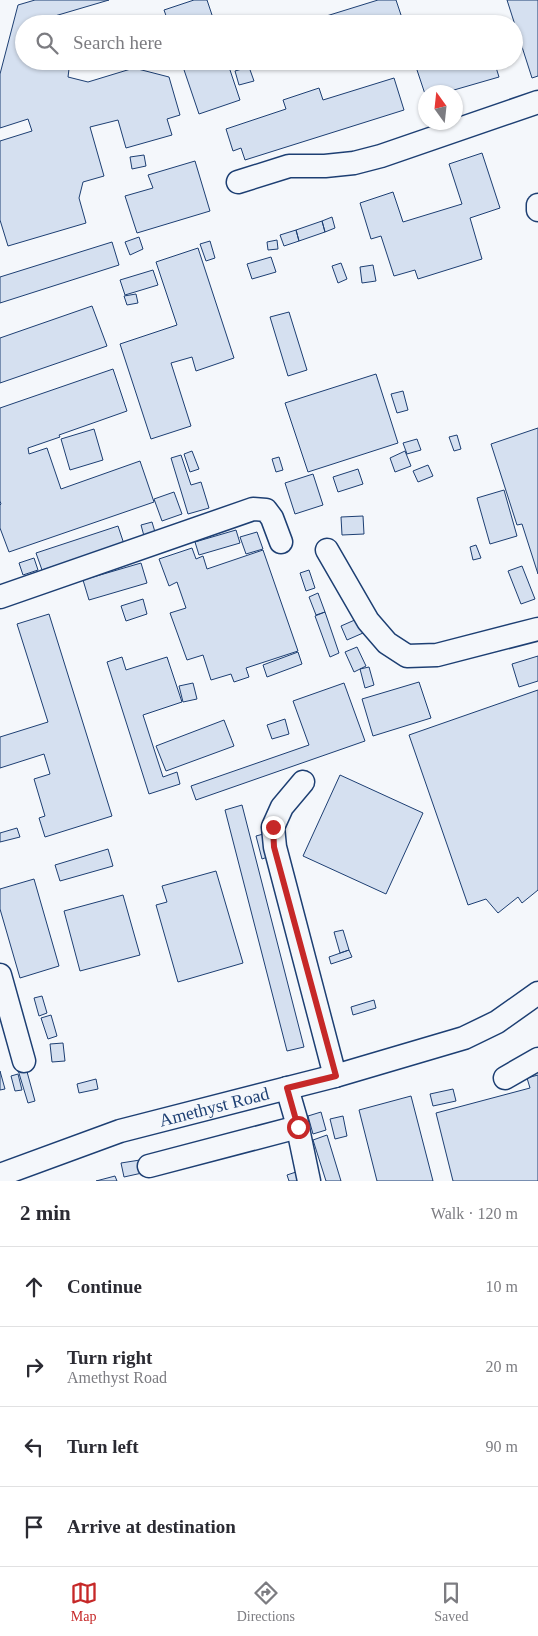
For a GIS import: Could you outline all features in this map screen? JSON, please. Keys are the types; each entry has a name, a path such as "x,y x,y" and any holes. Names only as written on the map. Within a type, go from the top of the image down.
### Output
{"street":[{"path":"238,182 289,166 325,166 354,163 381,156 538,102"},
{"path":"538,205 538,210"},
{"path":"0,597 254,509 266,510 272,518 281,542"},
{"path":"327,550 368,621 387,643 407,656 437,655 538,629"},
{"path":"303,782 282,807 273,827 274,847 336,1076"},
{"path":"0,975 24,1061"},
{"name":"Amethyst Road","path":"0,1174 120,1131 336,1076 464,1038 497,1022 538,994"},
{"path":"505,1078 538,1059"},
{"path":"287,1088 298,1127 309,1181"},
{"path":"148,1166 298,1127"}],"building":[{"path":"35,0 109,0 58,15 15,15 18,5"},
{"path":"194,0 207,0 212,15 166,15 164,10"},
{"path":"378,0 396,0 401,15 330,15"},
{"path":"507,0 538,0 538,76 532,78 523,50 523,15 512,15"},
{"path":"15,16 15,70 69,70 68,77 88,82 127,70 142,70 169,77 180,115 167,119 172,135 126,148 118,120 90,127 104,176 83,182 79,198 86,223 8,246 0,220 0,141 32,131 28,119 0,128 0,74"},
{"path":"184,70 230,70 240,100 199,114"},
{"path":"250,70 254,81 239,85 235,71"},
{"path":"417,70 497,70 499,77 463,87 463,85 422,85"},
{"path":"394,78 404,110 245,160 241,148 233,151 226,129 286,109 283,100 319,88 323,100"},
{"path":"482,153 500,208 470,218 482,259 418,279 415,270 394,276 381,236 371,239 360,203 393,192 403,222 462,204 449,164"},
{"path":"144,155 146,166 132,169 130,157"},
{"path":"195,161 210,211 137,233 125,196 153,188 148,175"},
{"path":"332,217 335,228 325,232 322,221"},
{"path":"322,221 325,232 299,241 296,230"},
{"path":"296,230 299,241 284,246 280,235"},
{"path":"139,237 143,249 130,255 125,242"},
{"path":"277,240 278,249 268,250 267,242"},
{"path":"210,241 215,258 206,261 200,244"},
{"path":"112,242 119,265 0,303 0,277"},
{"path":"198,248 234,358 196,371 192,357 171,363 191,426 151,439 120,344 177,325 156,262"},
{"path":"271,257 276,272 252,279 247,264"},
{"path":"341,263 347,279 338,283 332,266"},
{"path":"373,265 376,281 362,283 360,267"},
{"path":"153,270 158,285 125,295 120,280"},
{"path":"136,294 138,303 127,305 124,296"},
{"path":"92,306 107,346 0,383 0,338"},
{"path":"289,312 307,370 288,376 270,317"},
{"path":"113,369 127,411 28,448 29,454 47,448 61,489 140,461 154,502 9,552 0,528 0,408"},
{"path":"376,374 398,443 308,472 285,403"},
{"path":"403,391 408,410 397,413 391,394"},
{"path":"538,428 538,574 522,524 517,525 491,444"},
{"path":"94,429 103,460 70,470 61,439"},
{"path":"457,435 461,449 454,451 449,437"},
{"path":"417,439 421,450 407,454 403,443"},
{"path":"192,451 199,469 190,472 184,454"},
{"path":"405,451 411,466 395,472 390,458"},
{"path":"181,455 191,485 201,482 209,508 188,514 171,458"},
{"path":"279,457 283,470 276,472 272,459"},
{"path":"428,465 433,476 418,482 413,471"},
{"path":"358,469 363,484 338,492 333,477"},
{"path":"313,474 323,505 295,514 285,483"},
{"path":"504,490 517,536 490,544 477,498"},
{"path":"174,492 182,514 162,521 154,499"},
{"path":"363,516 364,534 342,535 341,517"},
{"path":"152,522 155,532 144,536 141,525"},
{"path":"118,526 124,544 42,570 36,553"},
{"path":"236,530 240,543 199,555 195,542"},
{"path":"257,532 263,549 246,554 240,537"},
{"path":"476,545 481,558 473,560 470,547"},
{"path":"192,548 196,559 203,556 207,569 263,550 298,651 246,668 249,677 234,682 231,674 211,680 203,655 187,660 170,613 186,608 177,582 169,586 159,559"},
{"path":"34,558 38,570 23,575 19,563"},
{"path":"141,563 147,583 89,600 83,580"},
{"path":"522,566 535,599 521,604 508,571"},
{"path":"309,570 315,588 306,591 300,573"},
{"path":"318,593 325,612 316,615 309,597"},
{"path":"143,599 147,614 126,621 121,606"},
{"path":"325,612 339,653 330,657 315,616"},
{"path":"49,614 112,816 45,837 39,818 45,816 34,779 50,774 44,754 0,768 0,737 48,722 17,624"},
{"path":"357,619 363,633 347,640 341,626"},
{"path":"357,647 366,666 354,672 345,652"},
{"path":"298,652 302,664 267,677 263,665"},
{"path":"538,656 538,681 519,687 512,664"},
{"path":"122,657 126,670 167,657 182,702 143,715 163,777 177,772 180,784 149,794 107,662"},
{"path":"369,667 374,685 365,688 360,669"},
{"path":"419,682 431,718 373,736 362,699"},
{"path":"193,683 197,699 183,702 179,686"},
{"path":"344,683 365,741 196,800 191,786 309,745 293,701"},
{"path":"538,690 538,890 522,903 518,897 498,913 486,899 468,905 409,735"},
{"path":"285,719 289,734 272,739 267,725"},
{"path":"224,720 234,746 166,771 156,746"},
{"path":"340,775 423,813 386,894 303,856"},
{"path":"242,805 304,1047 287,1051 225,810"},
{"path":"17,828 20,837 0,842 0,833"},
{"path":"267,833 273,855 262,859 256,836"},
{"path":"108,849 113,866 60,881 55,865"},
{"path":"216,871 243,963 178,982 156,905 167,902 162,886"},
{"path":"34,879 59,966 20,978 0,909 0,889"},
{"path":"123,895 140,955 80,971 64,911"},
{"path":"343,930 349,950 340,953 334,932"},
{"path":"349,950 352,957 331,964 329,957"},
{"path":"42,996 47,1013 39,1016 34,998"},
{"path":"374,1000 376,1008 353,1015 351,1007"},
{"path":"51,1015 57,1036 48,1039 41,1018"},
{"path":"63,1043 65,1061 52,1062 50,1044"},
{"path":"26,1068 35,1101 28,1103 18,1070"},
{"path":"0,1071 5,1089 0,1090"},
{"path":"18,1074 22,1090 15,1091 11,1076"},
{"path":"538,1075 538,1181 453,1181 436,1113 530,1088 527,1078"},
{"path":"96,1079 98,1089 79,1093 77,1084"},
{"path":"453,1089 456,1101 433,1106 430,1094"},
{"path":"411,1096 433,1181 377,1181 359,1110"},
{"path":"321,1112 326,1130 313,1134 308,1116"},
{"path":"343,1116 347,1136 335,1139 330,1119"},
{"path":"327,1135 341,1181 326,1181 313,1140"},
{"path":"140,1160 142,1173 124,1177 121,1163"},
{"path":"299,1171 303,1181 289,1181 287,1175"},
{"path":"115,1176 117,1181 96,1181"}],"route":[{"path":"273,827 274,847 326,1045 336,1076 287,1088 298,1127"}]}
